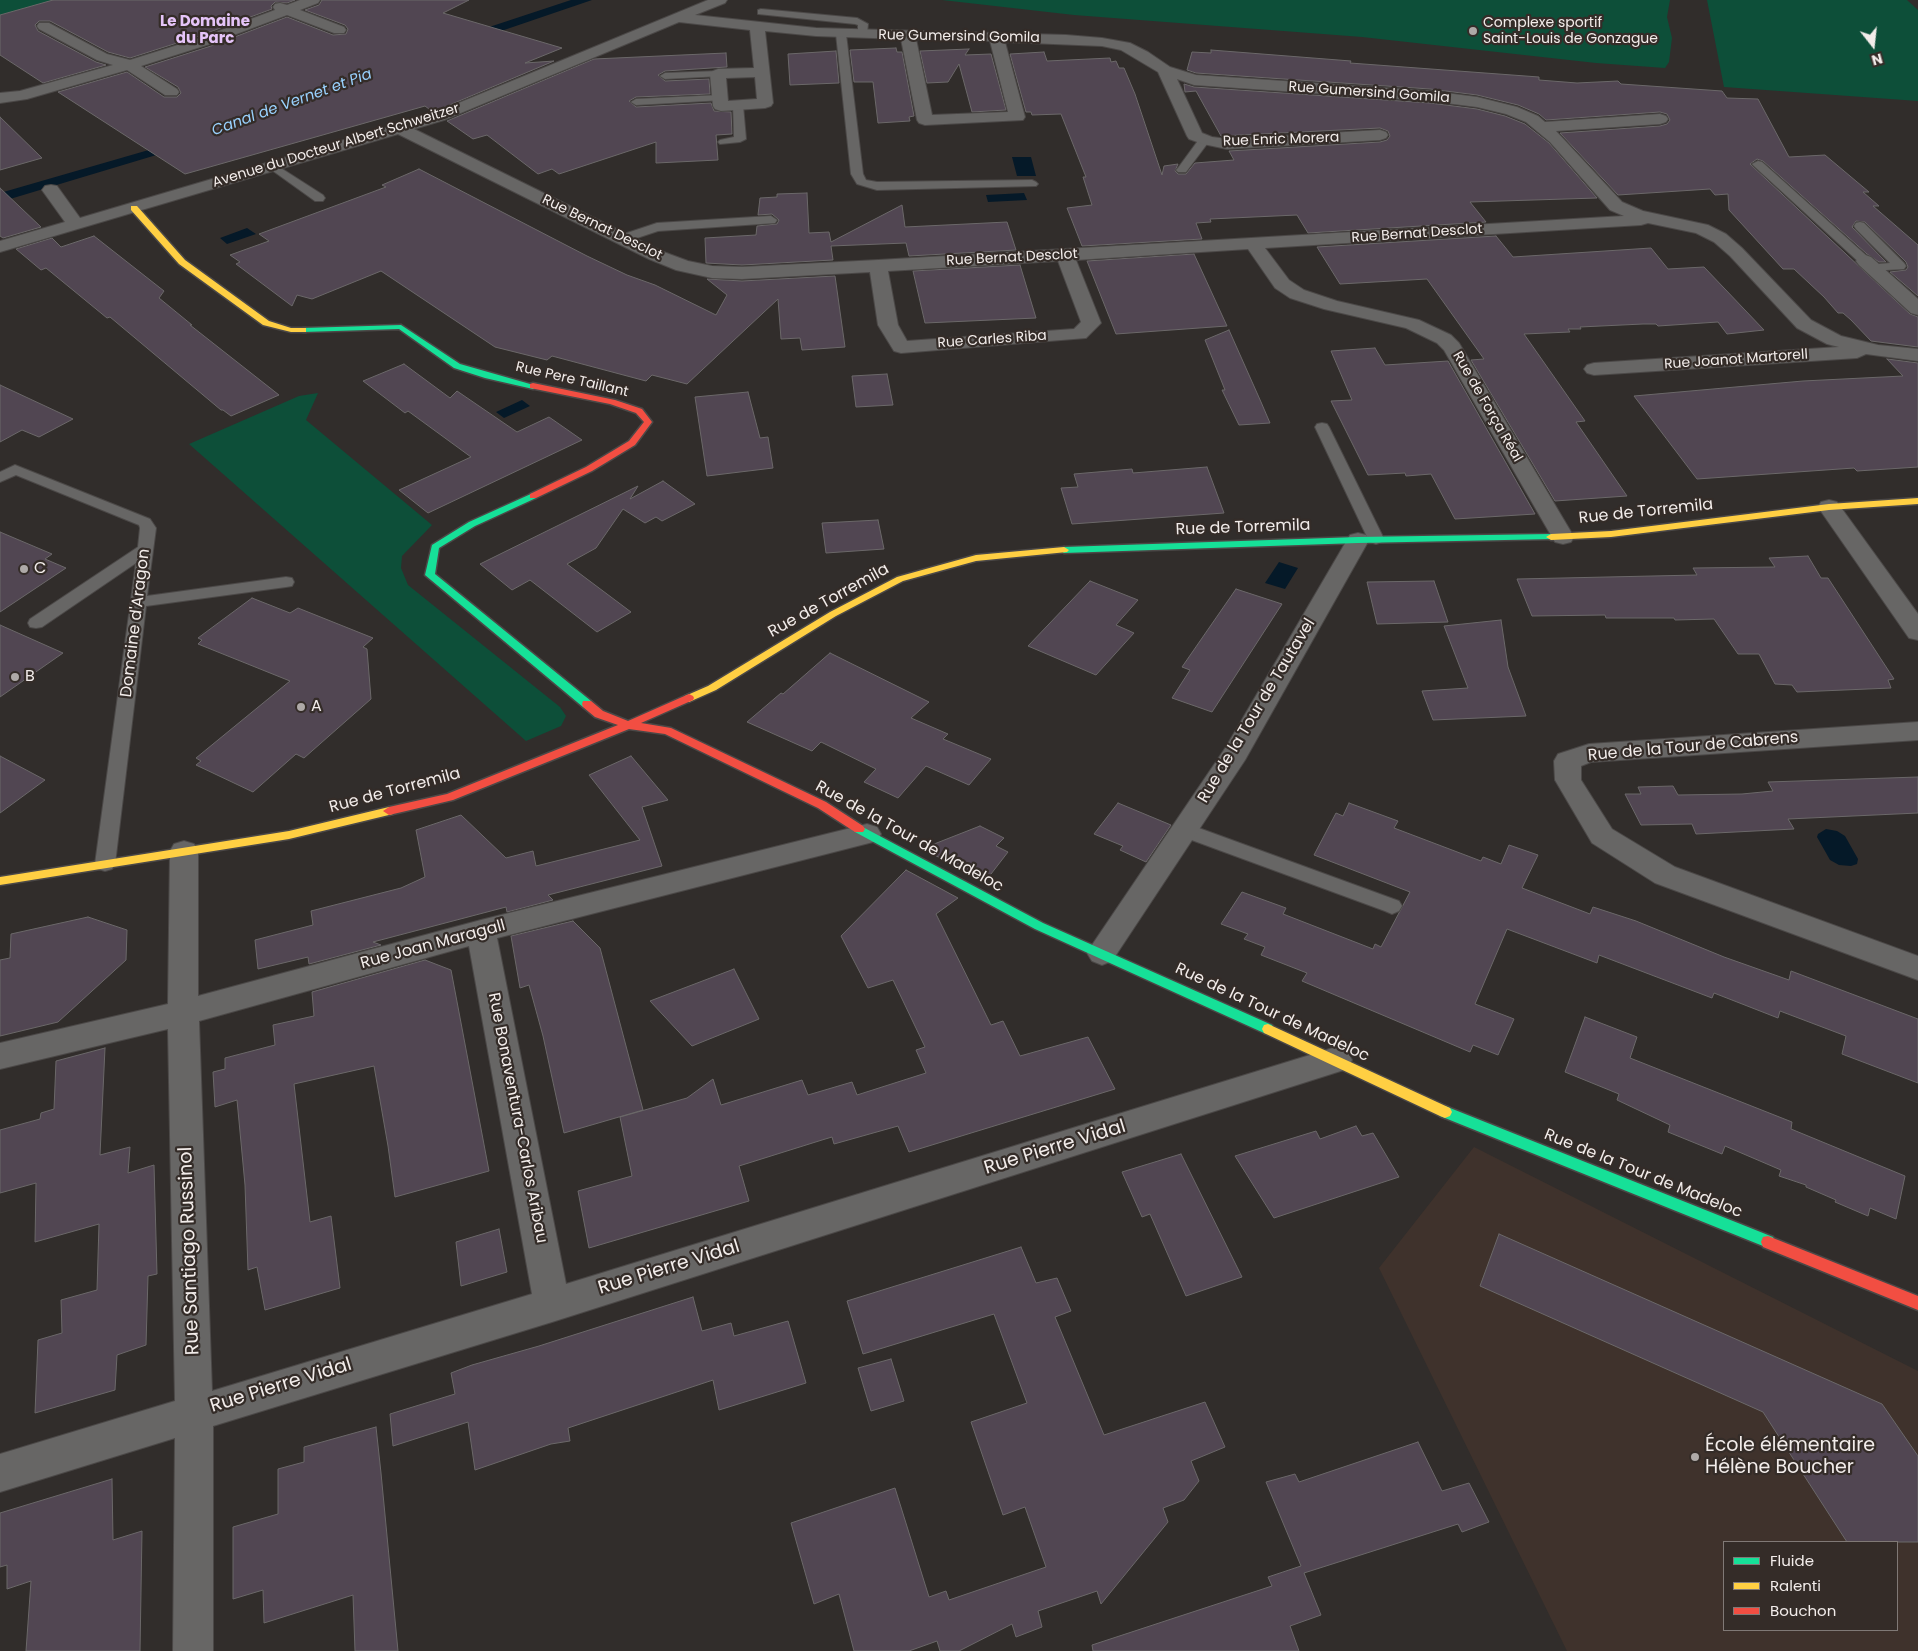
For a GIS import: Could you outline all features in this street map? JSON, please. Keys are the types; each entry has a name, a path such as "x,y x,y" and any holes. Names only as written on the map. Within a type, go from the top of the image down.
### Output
{"street":[{"path":"84,62 102,57 159,56 290,10 312,0"},
{"name":"Avenue du Docteur Albert Schweitzer","path":"0,247 401,129 468,106 716,2"},
{"name":"Rue Gumersind Gomila","path":"716,2 753,21"},
{"path":"265,3 290,10 339,30"},
{"name":"Rue Gumersind Gomila","path":"679,18 753,21 841,34 1066,39 1102,42 1125,46 1165,70 1194,80 1430,96 1477,102 1511,110 1532,119 1556,139 1616,206 1655,219 1702,229 1720,238 1736,252 1804,324 1834,340 1878,351 1918,356"},
{"path":"753,21 762,72 765,103 721,106 718,74 762,72"},
{"path":"44,26 102,57"},
{"path":"908,36 925,120 1017,117 997,38"},
{"path":"128,56 171,92"},
{"path":"0,98 21,96 128,56"},
{"name":"Rue Enric Morera","path":"1165,70 1195,136 1204,140 1227,144 1380,135"},
{"path":"1541,127 1660,119"},
{"name":"Rue Bernat Desclot","path":"401,129 622,239 683,266 712,272 742,273 878,266 1655,219"},
{"path":"51,190 76,225"},
{"name":"Rue Pere Taillant","path":"134,208 182,262 266,323 291,330 400,327 457,366 488,376 612,402 639,410 648,422 632,443 589,469 472,524 434,546 430,575 599,714 628,725"},
{"name":"Rue de Força Réal","path":"1254,244 1282,284 1297,294 1331,305 1412,324 1444,339 1452,347 1564,537"},
{"name":"Rue Carles Riba","path":"878,266 888,325 901,346 1079,334 1091,323 1065,255"},
{"path":"1869,265 1918,309"},
{"name":"Rue Joanot Martorell","path":"1594,369 1878,351"},
{"name":"Rue de Torremila","path":"0,881 289,835 449,797 628,725 712,688 833,614 900,579 976,558 1070,550 1367,540 1564,537 1611,534 1829,507 1918,501"},
{"path":"1829,507 1918,632"},
{"name":"Rue de la Tour de Tautavel","path":"1102,953 1236,753 1367,540"},
{"name":"Rue de la Tour de Madeloc","path":"628,725 667,731 822,805 867,834 1039,926 1336,1060 1419,1101 1918,1303"},
{"name":"Rue de la Tour de Cabrens","path":"1918,731 1589,753 1567,761 1568,780 1602,836 1665,875 1918,968"},
{"name":"Rue Joan Maragall","path":"0,1056 183,1013 481,931 867,834"},
{"name":"Rue Santiago Russinol","path":"184,851 183,1013 194,1413 193,1651"},
{"name":"Rue Bonaventura-Carlos Aribau","path":"481,931 552,1305"},
{"name":"Rue Pierre Vidal","path":"0,1473 552,1305 1336,1060"}],"lane":[{"path":"753,21 814,18 857,20 863,24 862,34"},
{"path":"841,34 857,174 861,182 877,186 1032,184"},
{"path":"665,76 718,74"},
{"path":"640,105 721,101"},
{"path":"724,142 740,139 738,105"},
{"path":"1182,170 1204,140"},
{"path":"1758,164 1869,265 1900,266 1860,226"},
{"path":"273,166 320,198"},
{"path":"622,239 657,227 771,220"},
{"path":"1322,427 1367,540"},
{"name":"Domaine d'Aragon","path":"0,478 8,466 145,522 148,528 105,864"},
{"path":"36,623 146,550"},
{"path":"140,602 286,582"},
{"path":"1185,830 1392,906"}],"shaded area":[{"name":"École élémentaire Hélène Boucher","path":"1474,1147 1918,1371 1918,1651 1567,1651 1379,1268"}],"green space":[{"path":"0,0 56,0 0,15"},
{"name":"Complexe sportif Saint-Louis de Gonzague","path":"942,0 1670,0 1667,17 1672,38 1669,62 1665,68 1596,63 1362,37 1074,15"},
{"path":"1707,0 1907,0 1918,10 1918,101 1724,87"},
{"path":"318,393 306,420 432,525 402,556 401,568 408,585 560,707 566,716 561,726 526,741 189,444 299,396"}],"water":[{"name":"Canal de Vernet et Pia","path":"571,0 592,0 466,43 173,150 0,202 0,193 166,145 456,38"},
{"path":"1012,157 1031,157 1036,176 1017,176"},
{"path":"1024,193 1027,200 988,202 986,195"},
{"path":"247,228 256,234 227,244 220,238"},
{"path":"522,400 530,406 504,418 496,412"},
{"path":"1279,562 1298,568 1285,589 1265,583"},
{"path":"1826,829 1837,831 1845,836 1858,859 1857,864 1851,866 1839,865 1830,860 1817,837 1818,834"}],"building":[{"path":"53,0 295,0 287,3 275,2 271,6 272,9 199,36 130,58 108,52 50,21 39,21 35,25 38,31 96,62 106,65 43,83 0,55 0,15"},
{"path":"322,0 469,0 443,13 562,48 525,63 554,61 433,112 425,106 185,174 58,92 127,72 164,97 177,97 181,93 178,87 145,67 211,46 287,17 333,35 346,34 348,29 345,25 305,10 319,5"},
{"path":"896,48 897,52 902,52 914,116 909,117 910,121 878,123 873,82 854,82 850,50"},
{"path":"969,49 965,55 991,54 1006,110 972,112 959,64 948,82 927,83 920,51"},
{"path":"1211,50 1351,61 1350,63 1539,77 1539,80 1577,83 1618,81 1621,84 1722,91 1727,98 1758,99 1789,157 1825,155 1869,192 1863,192 1879,206 1873,206 1918,245 1918,296 1890,272 1906,270 1908,267 1906,262 1865,222 1856,221 1852,227 1886,262 1879,262 1867,254 1763,161 1757,159 1750,164 1910,314 1918,317 1918,347 1871,341 1843,313 1838,313 1794,269 1783,269 1729,210 1728,194 1715,195 1710,189 1618,195 1560,133 1660,126 1667,124 1670,120 1667,114 1660,112 1546,120 1539,114 1518,105 1477,95 1430,89 1196,73 1187,70 1192,52 1211,53"},
{"path":"836,51 839,83 790,85 788,54"},
{"path":"1044,52 1047,61 1110,58 1111,62 1116,61 1119,68 1124,68 1135,94 1162,175 1164,166 1178,164 1175,171 1178,174 1186,174 1195,163 1234,160 1229,151 1380,142 1387,140 1390,136 1388,131 1380,128 1221,136 1196,91 1185,92 1184,84 1194,87 1430,103 1477,109 1505,116 1525,124 1549,143 1597,198 1470,202 1486,222 1308,233 1297,215 1210,219 1211,222 1196,223 1202,239 1082,246 1067,208 1092,205 1083,177 1086,177 1061,114 1032,115 1031,112 1026,112 1010,54"},
{"path":"726,53 727,67 665,71 658,75 665,81 709,79 710,94 636,97 629,101 636,107 711,103 714,111 731,112 732,134 716,135 718,160 656,163 656,142 559,174 552,169 538,174 487,135 473,139 447,121 594,59"},
{"path":"0,117 42,158 0,170"},
{"path":"419,169 587,256 627,275 655,285 716,315 727,295 707,279 742,281 835,276 845,347 802,350 800,338 781,339 778,299 687,384 652,375 646,381 552,356 547,360 495,347 381,271 312,299 297,295 292,306 236,264 240,262 230,255 269,241 259,234 386,187 382,185"},
{"path":"0,188 41,227 3,238 0,236"},
{"path":"807,193 809,233 829,232 831,242 902,205 905,227 1007,222 1016,250 909,256 906,243 831,246 833,260 742,265 706,263 705,238 756,235 757,226 777,224 779,220 772,214 758,215 760,198 777,197 777,194"},
{"path":"94,236 164,291 159,298 192,325 190,325 279,395 231,416 221,410 110,317 107,318 46,268 41,270 16,249 52,238 61,247"},
{"path":"1496,236 1513,257 1651,248 1668,269 1704,267 1764,330 1727,334 1718,322 1658,326 1656,324 1643,324 1580,327 1581,329 1568,329 1570,332 1524,334 1585,421 1576,422 1627,496 1555,501 1471,360 1484,359 1427,279 1340,284 1317,247"},
{"path":"1194,254 1227,326 1116,334 1087,261"},
{"path":"1020,265 1036,318 925,323 913,271"},
{"path":"1229,330 1270,423 1239,425 1222,390 1225,390 1205,340"},
{"path":"1375,348 1385,365 1448,361 1535,514 1455,519 1431,474 1406,476 1405,473 1368,475 1331,401 1352,400 1331,351"},
{"path":"1887,359 1918,363 1918,467 1857,471 1854,468 1697,479 1634,396 1803,381 1903,376"},
{"path":"404,364 450,398 457,391 517,432 549,417 582,440 428,513 399,490 471,457 408,411 405,413 363,381"},
{"path":"887,374 893,405 856,407 852,376"},
{"path":"0,385 73,419 39,437 22,430 0,442"},
{"path":"748,392 760,438 768,437 773,468 707,476 695,397"},
{"path":"1207,467 1224,513 1072,524 1061,488 1078,487 1074,474 1132,469 1133,473"},
{"path":"663,481 695,504 662,521 656,517 645,523 623,509 596,548 567,564 631,612 597,632 530,580 512,590 480,564 638,486 630,499"},
{"path":"878,520 884,549 826,553 822,523"},
{"name":"C","path":"0,532 52,554 45,559 66,568 0,612"},
{"path":"1808,556 1821,578 1828,578 1894,679 1888,680 1891,688 1797,692 1792,685 1775,684 1759,654 1738,654 1714,619 1606,618 1605,615 1532,616 1517,579 1697,575 1693,568 1775,567 1769,558"},
{"path":"1090,581 1138,600 1116,625 1134,633 1096,675 1028,646"},
{"path":"1434,581 1448,622 1377,624 1367,582"},
{"path":"1236,589 1282,604 1212,712 1172,698 1190,670 1182,667"},
{"name":"A","path":"252,598 290,613 298,608 373,638 363,647 367,649 371,699 304,758 296,754 253,792 196,765 201,761 196,758 290,681 198,644 202,640 198,638"},
{"path":"1501,620 1508,667 1526,716 1433,720 1422,691 1468,688 1444,626"},
{"name":"B","path":"0,625 63,653 0,697"},
{"path":"830,653 929,702 911,718 948,734 943,739 991,759 969,785 926,766 898,798 864,782 876,769 821,742 812,751 747,722"},
{"path":"0,756 45,780 0,813"},
{"path":"631,756 668,800 642,807 662,866 548,895 553,900 507,912 506,907 373,942 381,945 309,964 308,957 258,969 255,940 313,925 311,911 401,888 425,877 416,830 461,815 506,858 533,851 536,866 640,840 589,775"},
{"path":"1918,777 1918,813 1788,819 1794,829 1696,834 1692,824 1641,825 1625,794 1641,794 1638,787 1673,786 1678,795 1742,794 1773,791 1768,782"},
{"path":"1118,803 1171,825 1146,862 1120,850 1123,846 1094,834"},
{"path":"1349,803 1398,821 1394,828 1481,861 1483,857 1501,864 1509,845 1538,855 1522,888 1590,914 1593,907 1636,921 1724,957 1789,980 1791,971 1918,1019 1918,1083 1842,1054 1846,1036 1780,1011 1778,1018 1714,993 1712,998 1599,955 1597,963 1507,929 1475,1004 1514,1019 1498,1055 1473,1045 1470,1052 1302,981 1307,973 1261,955 1265,947 1244,939 1248,934 1221,924 1242,892 1286,908 1283,914 1373,949 1375,944 1381,947 1410,892 1314,855 1336,813 1343,816"},
{"path":"980,826 1004,838 996,846 1008,852 991,874 982,880 925,850 929,846"},
{"path":"906,870 958,898 936,914 991,1025 1003,1021 1020,1056 1088,1037 1115,1089 909,1152 898,1126 834,1144 832,1137 822,1140 739,1166 749,1201 589,1248 578,1191 632,1176 620,1117 687,1098 713,1079 721,1105 802,1080 808,1095 852,1082 857,1095 926,1073 916,1050 925,1047 893,980 868,988 841,936"},
{"path":"88,917 127,930 126,960 58,1022 0,1036 0,960 10,958 11,934"},
{"path":"573,921 600,948 643,1110 564,1133 543,1036 529,985 520,988 511,936"},
{"path":"425,960 451,970 489,1171 395,1197 374,1066 294,1084 310,1222 331,1216 340,1288 265,1310 257,1267 248,1270 245,1185 237,1100 215,1107 213,1072 225,1069 225,1058 275,1045 273,1025 314,1016 312,992"},
{"path":"734,969 759,1019 692,1046 650,1001"},
{"path":"1585,1017 1637,1037 1630,1058 1792,1122 1791,1129 1905,1176 1896,1219 1870,1208 1868,1216 1835,1202 1836,1200 1806,1187 1806,1185 1779,1176 1781,1170 1725,1146 1722,1154 1668,1132 1670,1125 1617,1100 1619,1094 1565,1072"},
{"path":"105,1048 100,1155 130,1147 128,1173 154,1165 157,1274 148,1276 146,1345 117,1355 115,1390 35,1413 38,1340 62,1333 61,1300 97,1290 99,1224 35,1242 36,1183 0,1193 0,1130 40,1119 41,1113 54,1109 56,1061"},
{"path":"1356,1126 1362,1136 1373,1133 1399,1177 1274,1218 1235,1156 1316,1131 1320,1139"},
{"path":"1181,1154 1242,1277 1186,1296 1150,1214 1142,1217 1122,1172"},
{"path":"499,1229 507,1272 461,1286 456,1242"},
{"path":"1499,1234 1882,1404 1918,1456 1918,1542 1846,1541 1763,1412 1480,1286"},
{"path":"1021,1247 1036,1283 1057,1278 1071,1311 1055,1317 1104,1435 1205,1402 1225,1447 1191,1461 1199,1481 1184,1500 1163,1508 1168,1522 1101,1604 1097,1591 1038,1611 1042,1627 1016,1637 1012,1624 959,1651 940,1651 937,1641 909,1651 854,1651 839,1594 814,1604 791,1523 895,1488 929,1597 946,1591 949,1600 1046,1567 1025,1507 1003,1515 971,1422 1027,1403 994,1314 863,1354 847,1301"},
{"path":"693,1297 702,1331 731,1323 734,1336 788,1321 806,1383 719,1410 713,1380 568,1428 570,1441 551,1444 475,1470 468,1422 393,1446 390,1414 455,1394 451,1373"},
{"path":"891,1359 904,1401 871,1411 858,1368"},
{"path":"376,1427 398,1651 355,1651 353,1595 264,1623 263,1590 233,1599 233,1527 278,1514 278,1469 304,1462 304,1447"},
{"path":"1418,1442 1442,1491 1469,1483 1489,1522 1462,1532 1458,1524 1304,1573 1321,1615 1290,1626 1299,1651 1093,1651 1092,1645 1272,1586 1268,1577 1301,1566 1266,1482 1295,1474 1299,1482"},
{"path":"112,1479 113,1540 142,1531 140,1651 26,1651 31,1581 7,1589 7,1565 0,1567 0,1513"}],"traffic: fast":[{"path":"303,330 401,327 457,366 488,376 533,386"},
{"path":"533,496 472,524 435,547 430,575 587,704"},
{"path":"1064,550 1358,540 1551,537"},
{"path":"859,829 1039,926 1268,1029"},
{"path":"1445,1112 1768,1242"}],"traffic: slow":[{"path":"134,208 182,262 266,323 291,330 303,330"},
{"path":"1551,537 1611,534 1829,507 1918,501"},
{"path":"689,698 712,688 833,614 900,579 976,558 1064,550"},
{"path":"0,881 289,835 389,811"},
{"path":"1268,1029 1445,1112"}],"traffic: jam":[{"path":"533,386 612,402 639,411 648,422 632,443 589,469 533,496"},
{"path":"389,811 449,797 628,725 689,698"},
{"path":"587,704 599,714 628,725 667,731 822,805 859,829"},
{"path":"1768,1242 1918,1303"}],"place":[{"name":"Complexe sportif Saint-Louis de Gonzague","path":"1473,31"},
{"name":"C","path":"24,569"},
{"name":"B","path":"15,677"},
{"name":"A","path":"301,707"},
{"name":"École élémentaire Hélène Boucher","path":"1695,1457"}],"district":[{"name":"Le Domaine du Parc","path":"205,30"}]}
